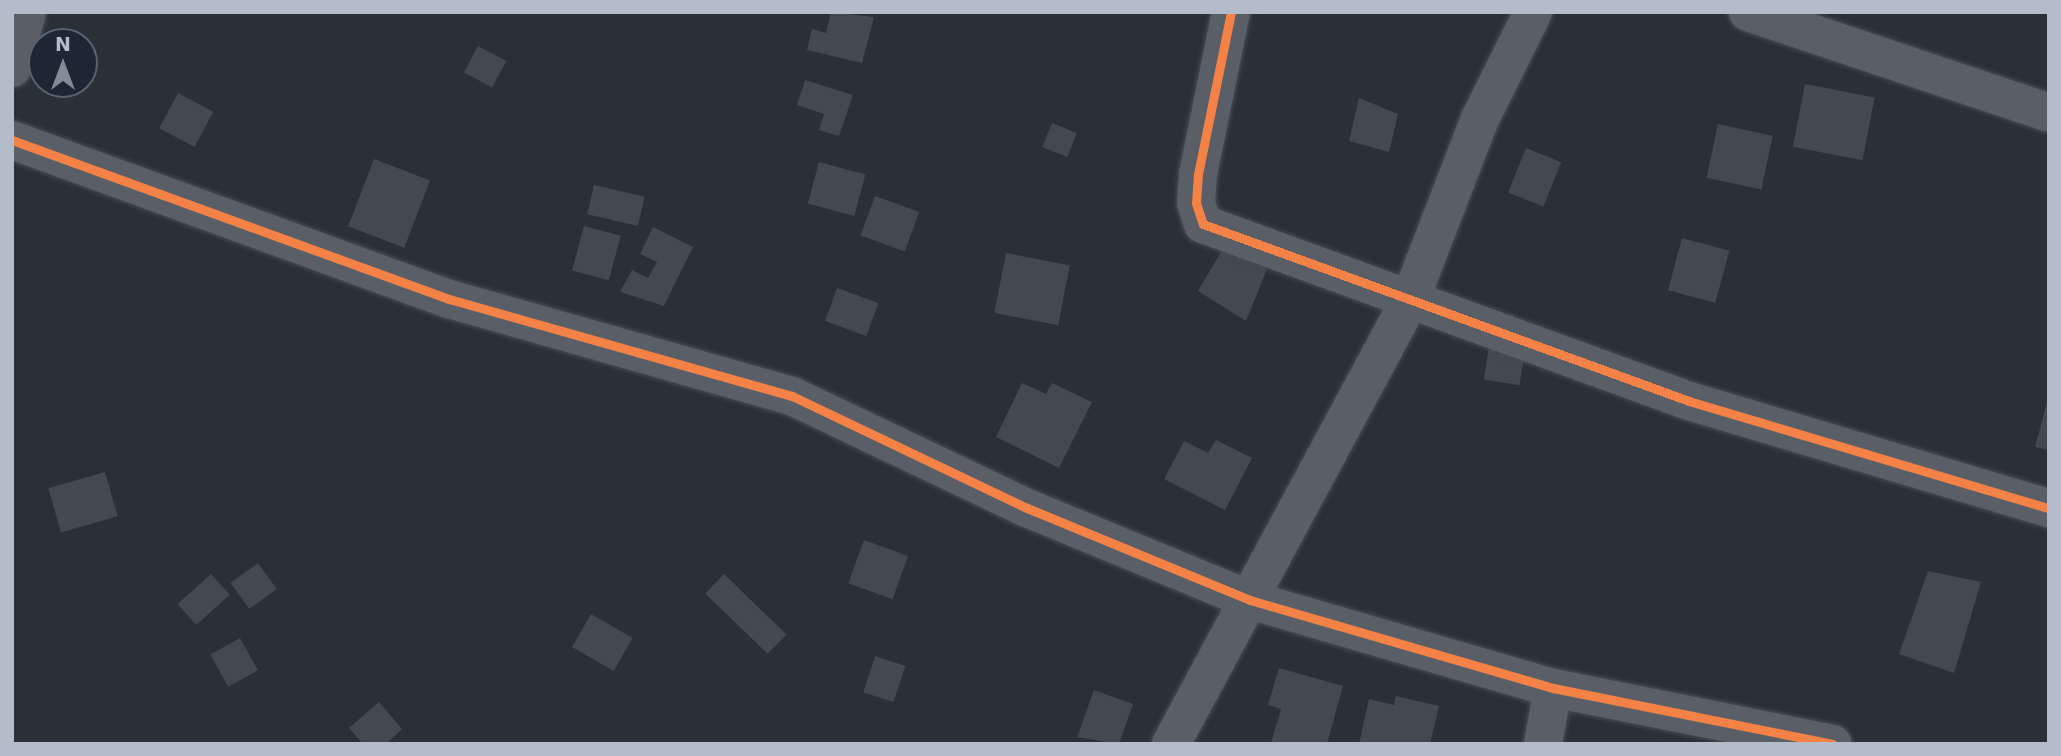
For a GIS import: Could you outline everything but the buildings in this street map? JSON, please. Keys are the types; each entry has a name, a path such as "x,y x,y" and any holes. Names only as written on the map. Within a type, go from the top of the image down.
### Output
{"street":[{"path":"12,68 27,12"},
{"path":"1231,12 1199,174 1196,203 1203,223 1410,300 1805,439 2049,509"},
{"path":"1171,744 1410,300 1480,119 1534,12"},
{"path":"1748,12 2049,113"},
{"path":"12,139 449,299 792,396 1027,508 1250,600 1553,688 1832,744"},
{"path":"1543,744 1553,688"}],"cycle path":[{"path":"1231,12 1198,174 1196,203 1203,224 1689,401 2049,508"},
{"path":"12,140 449,299 792,396 1027,508 1250,600 1553,688 1832,744"}]}
